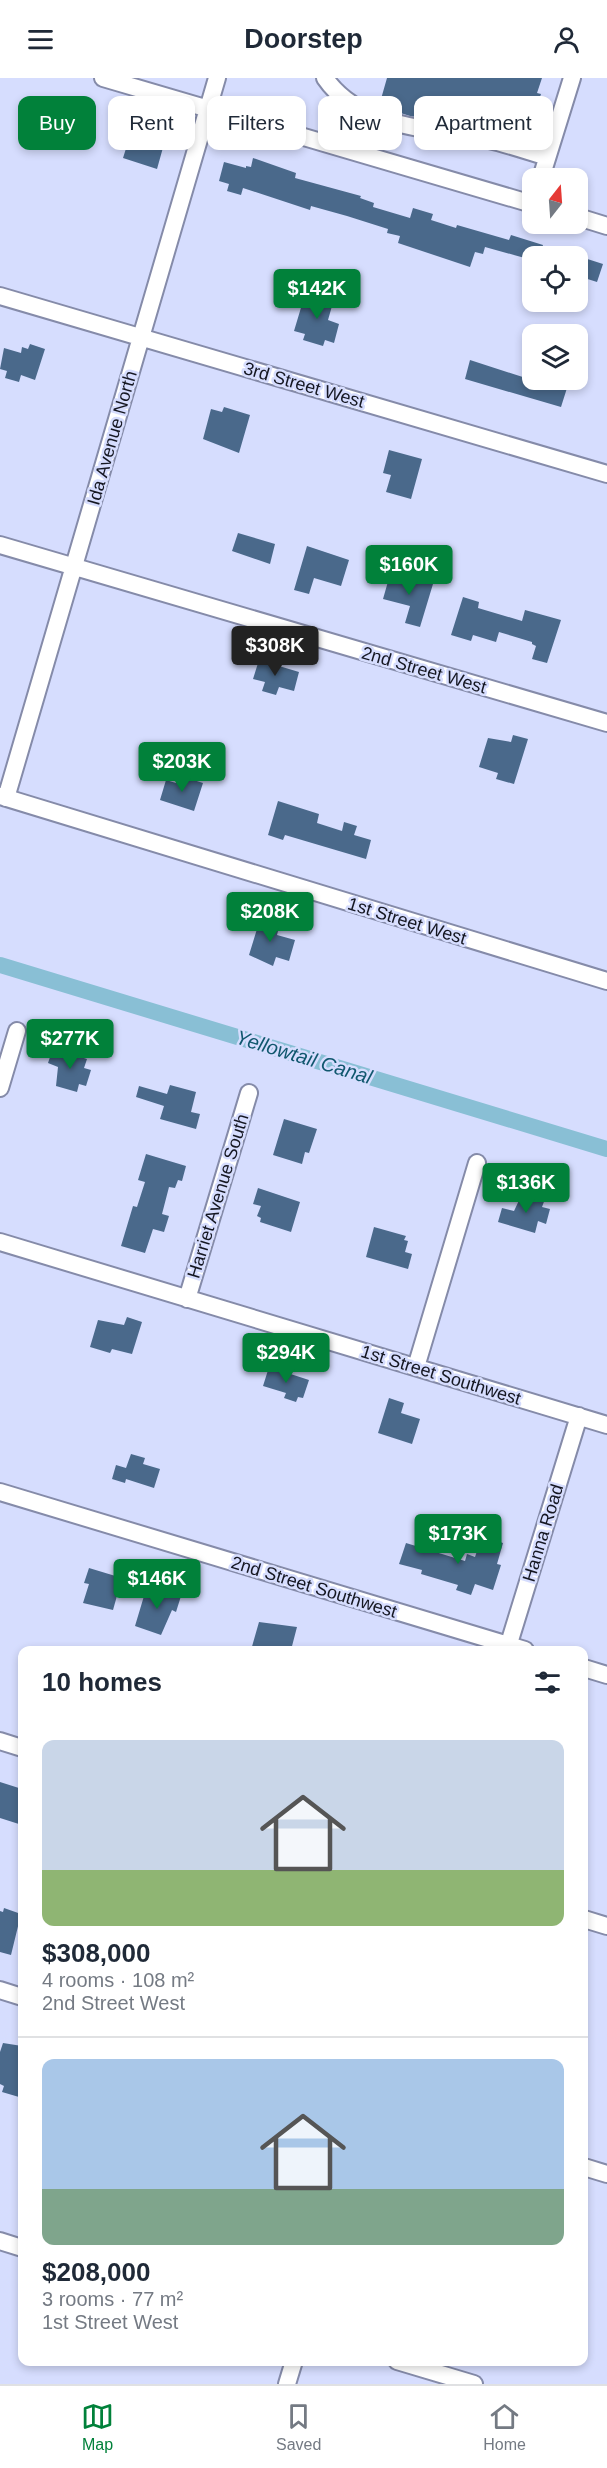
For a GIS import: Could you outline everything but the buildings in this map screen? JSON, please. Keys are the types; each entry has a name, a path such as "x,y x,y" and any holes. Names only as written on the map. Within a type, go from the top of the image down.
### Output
{"street":[{"path":"103,78 207,109"},
{"name":"Ida Avenue North","path":"212,96 217,78"},
{"path":"325,78 343,98 375,117 449,135 467,135 547,157"},
{"path":"544,168 572,78"},
{"name":"Ida Avenue North","path":"3,797 74,567 207,112"},
{"path":"306,138 522,201"},
{"path":"588,220 607,226"},
{"name":"3rd Street West","path":"0,296 607,474"},
{"name":"2nd Street West","path":"0,545 607,723"},
{"name":"1st Street West","path":"3,797 607,981"},
{"path":"0,1088 17,1030"},
{"name":"Harriet Avenue South","path":"187,1299 249,1093"},
{"path":"416,1367 477,1163"},
{"name":"1st Street Southwest","path":"0,1242 607,1425"},
{"name":"Hanna Road","path":"515,1646 579,1416"},
{"name":"2nd Street Southwest","path":"0,1492 507,1646"},
{"path":"588,1669 607,1675"},
{"path":"0,1741 18,1747"},
{"path":"588,1920 607,1926"},
{"path":"0,1990 18,1996"},
{"path":"588,2168 607,2174"},
{"path":"0,2241 18,2247"},
{"path":"287,2384 292,2366"},
{"path":"414,2366 474,2384"}],"waterway":[{"name":"Yellowtail Canal","path":"0,965 607,1149"}]}
